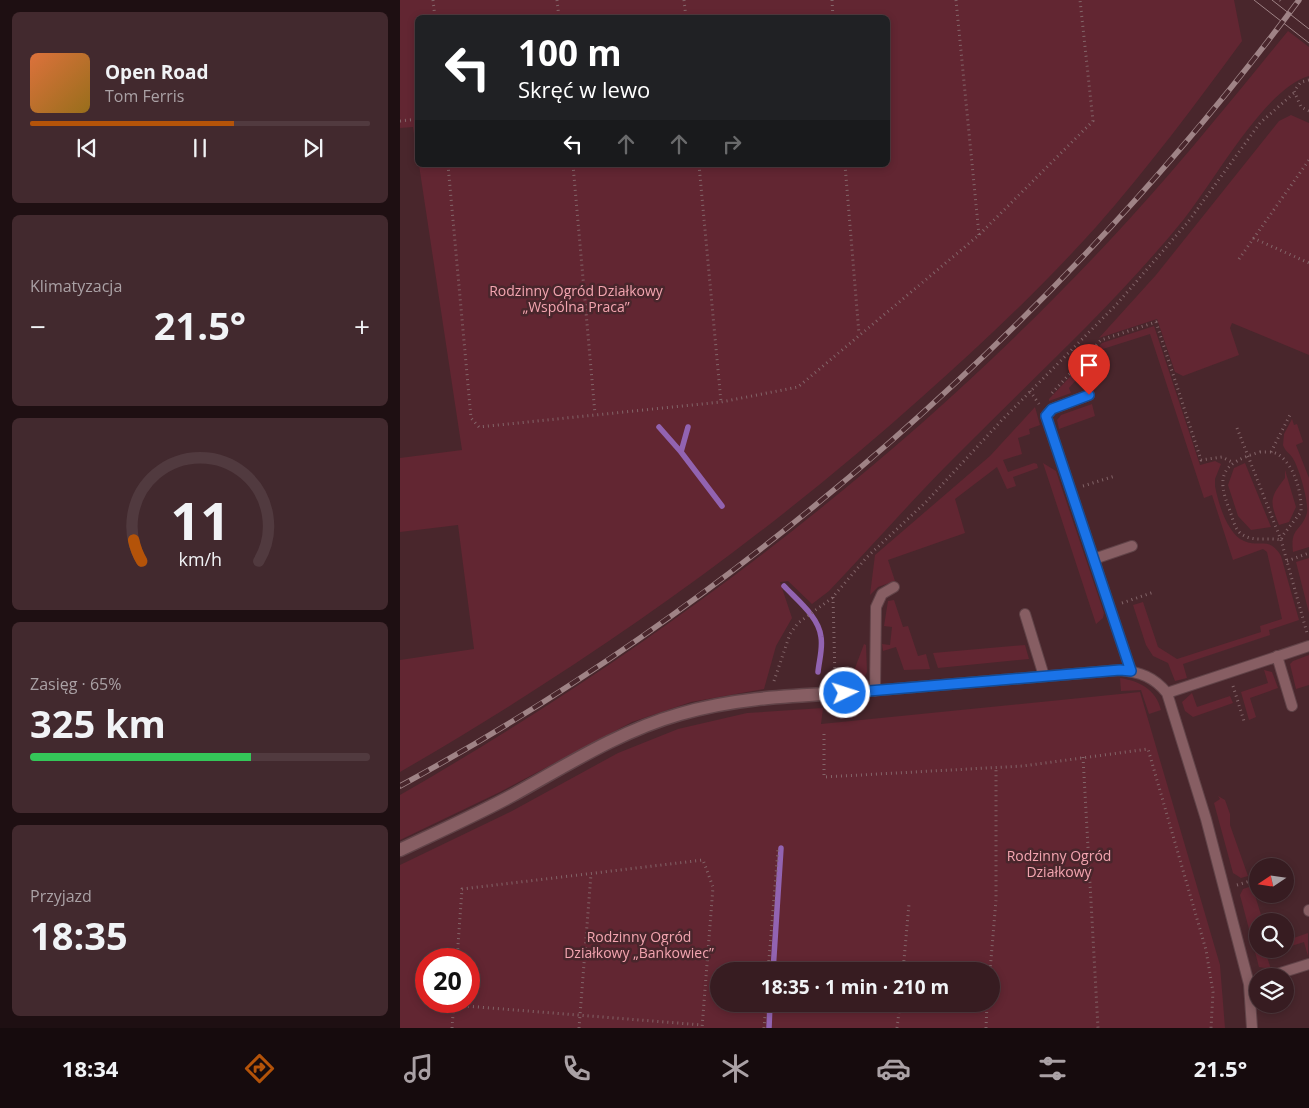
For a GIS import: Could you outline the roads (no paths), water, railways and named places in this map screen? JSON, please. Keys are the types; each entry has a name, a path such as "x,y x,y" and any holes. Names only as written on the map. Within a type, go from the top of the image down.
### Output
{"street":[{"path":"400,850 510,797 626,734 678,714 704,707 770,696 839,693"}],"lane":[{"path":"1089,395 1052,409 1046,416 1131,671"},
{"path":"1094,559 1132,546"},
{"path":"876,691 876,607 882,594 894,587"},
{"path":"1025,614 1044,676"},
{"path":"1166,693 1309,646"},
{"path":"1277,656 1292,706"},
{"path":"839,693 1120,670 1147,676 1158,683 1166,693 1206,819 1249,968"},
{"path":"1294,969 1309,964"},
{"path":"1252,1013 1252,1028"}],"waterway":[{"path":"659,427 681,452 722,506"},
{"path":"681,452 688,427"},
{"path":"784,586 807,609 819,630 822,646 818,672"},
{"path":"774,962 781,848"},
{"path":"769,1028 770,1012"}],"tram line":[{"path":"1254,0 1309,43"},
{"path":"1272,0 1309,29"}],"railway":[{"path":"400,786 528,711 653,629 774,538 891,441 1003,338 1108,229 1207,117 1299,0"}],"park label":[{"name":"Rodzinny Ogród Działkowy „Wspólna Praca”","path":"576,300"},
{"name":"Rodzinny Ogród Działkowy","path":"1059,864"},
{"name":"Rodzinny Ogród Działkowy „Bankowiec”","path":"639,946"}]}
